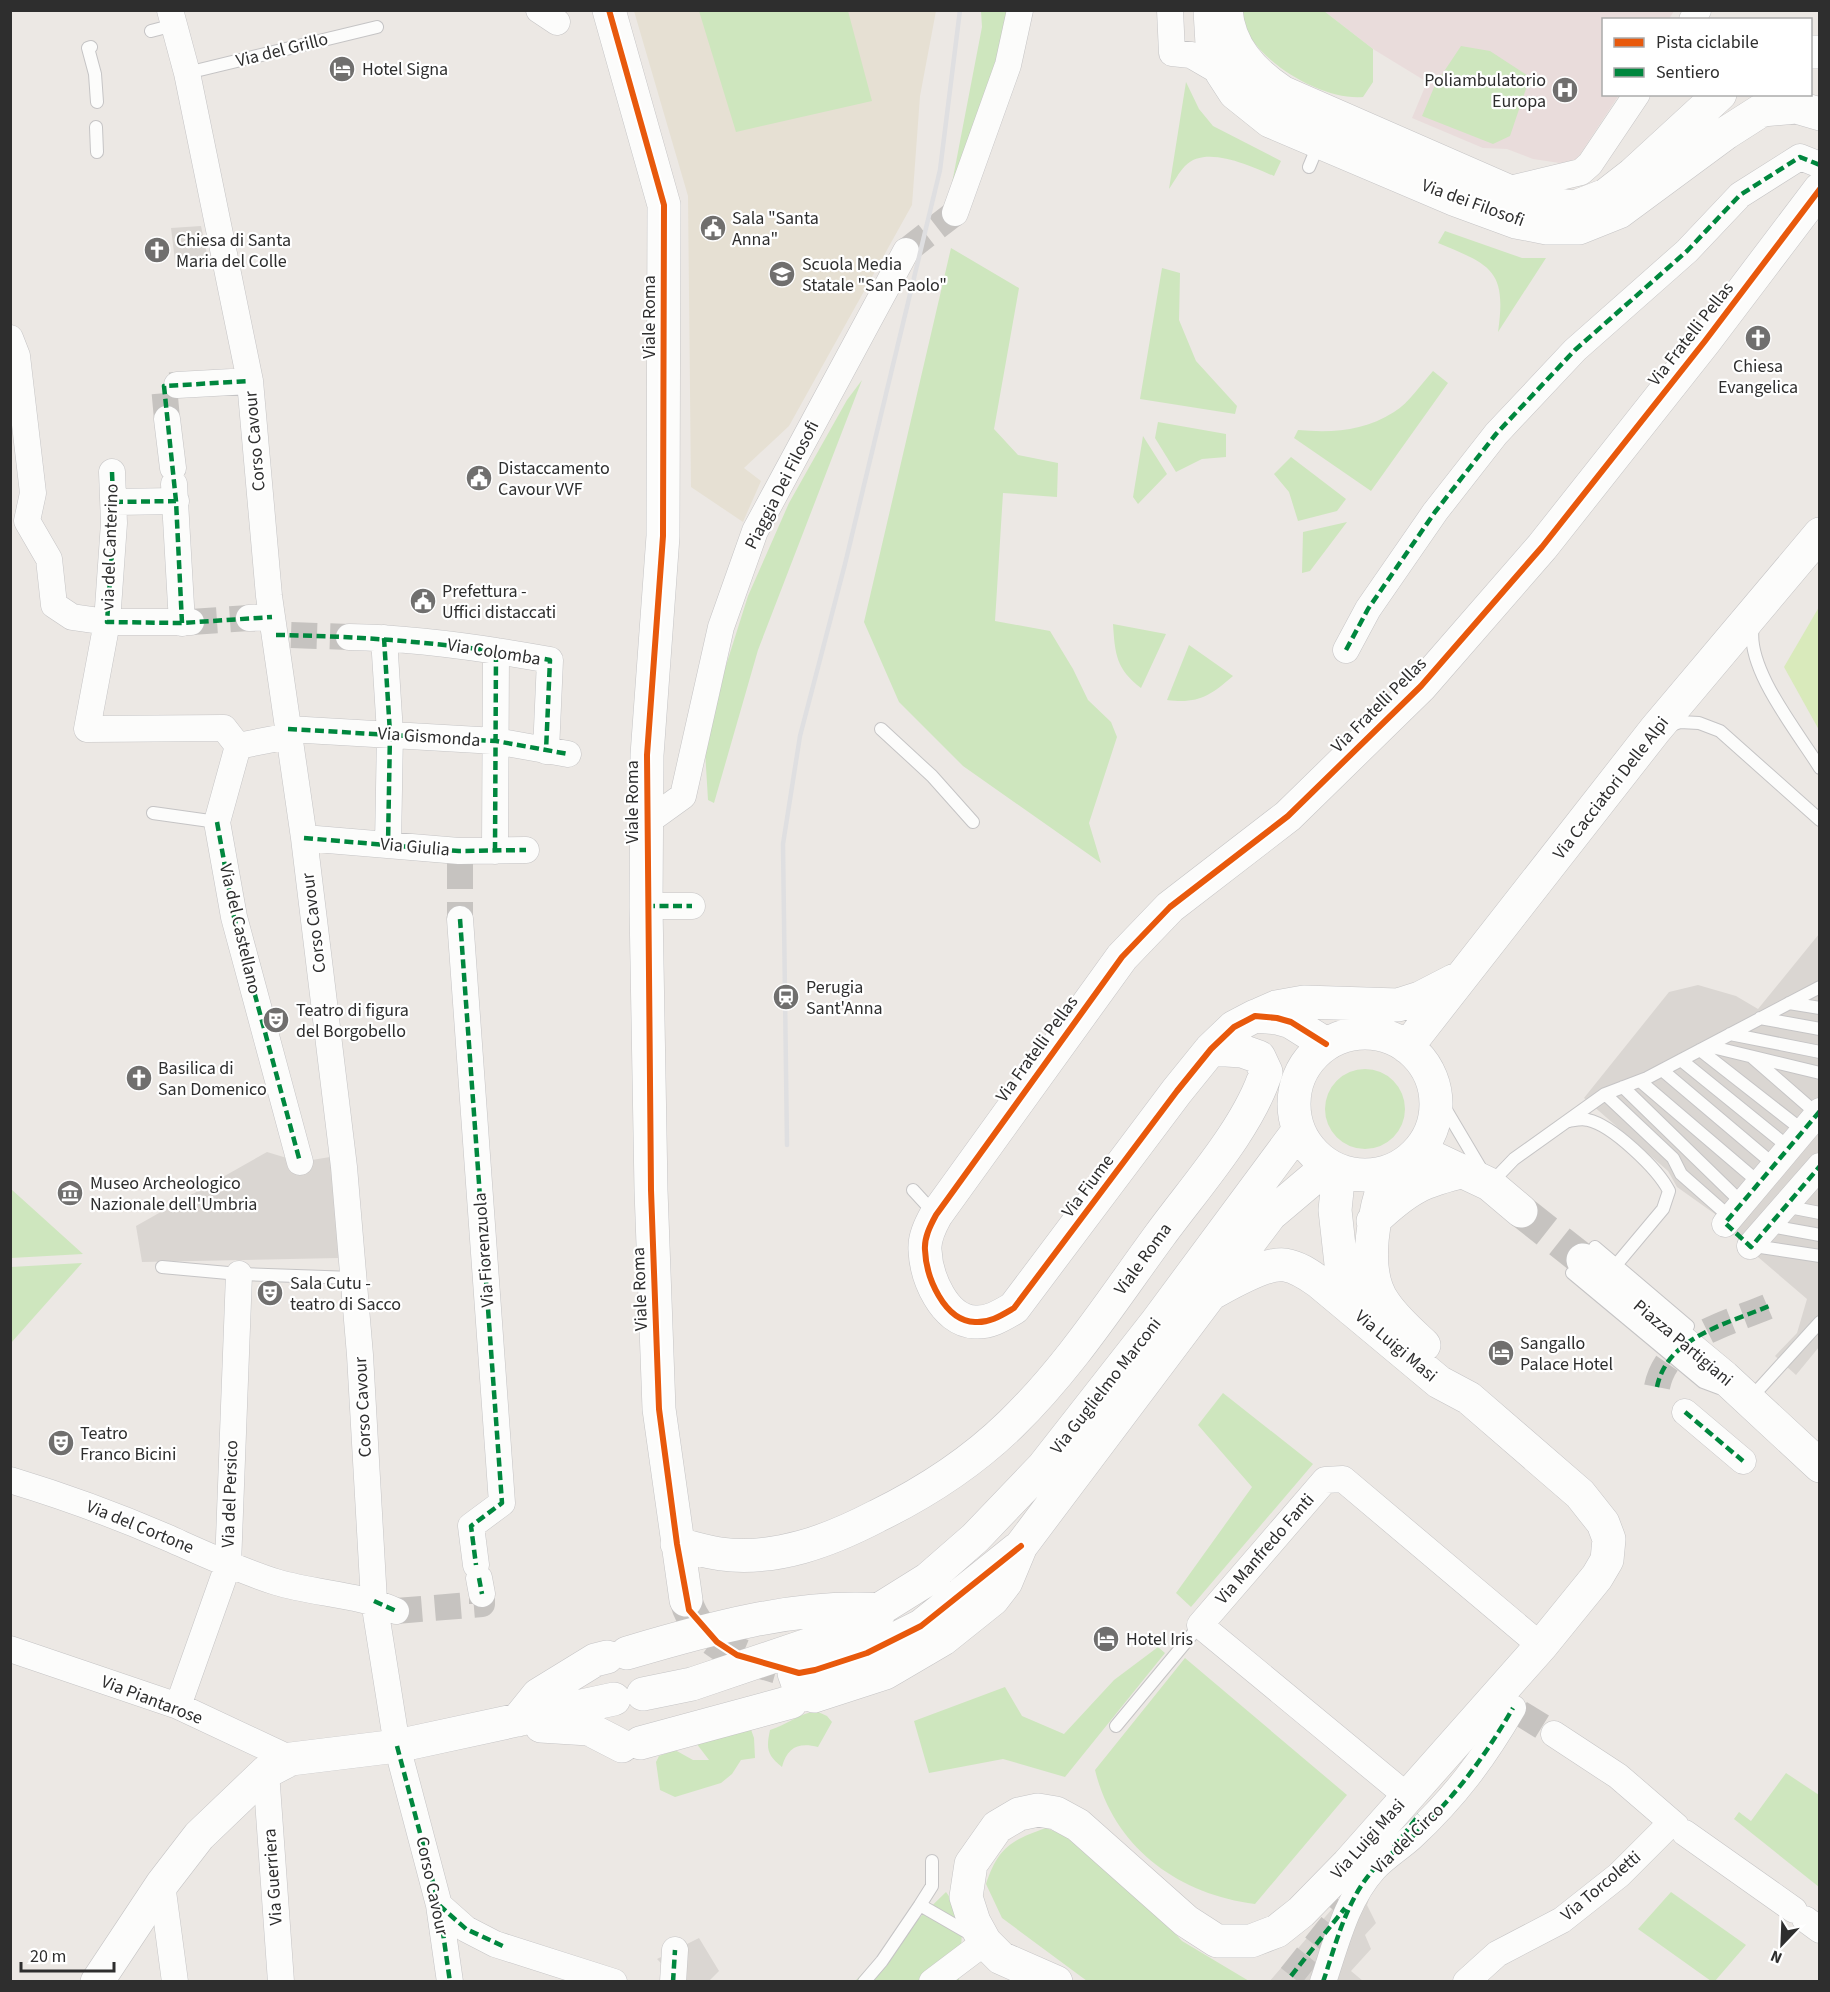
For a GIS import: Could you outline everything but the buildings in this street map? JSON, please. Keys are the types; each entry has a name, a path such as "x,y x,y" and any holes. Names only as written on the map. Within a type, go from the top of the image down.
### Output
{"street":[{"name":"Viale Roma","path":"609,10 664,205 663,536 647,756 646,906 651,1190 659,1409 686,1600"},
{"path":"955,213 1008,65 1020,10"},
{"path":"1170,10 1172,53 1191,55 1222,73"},
{"name":"Via dei Filosofi","path":"1210,10 1212,44 1222,73 1235,93 1251,108 1314,154 1516,222 1547,228 1579,228 1618,212 1726,133 1762,110 1796,107 1820,114"},
{"name":"Via dei Filosofi","path":"1226,10 1228,29 1240,53 1258,76 1281,92 1506,190 1543,203 1575,207 1606,195 1633,174 1718,96"},
{"name":"Corso Cavour","path":"165,22 187,73 250,381 272,626 304,838 344,1167 397,1746 439,1905 450,1982"},
{"path":"1506,190 1581,172 1590,164 1636,96"},
{"path":"1346,650 1368,609 1435,512 1496,434 1575,350 1687,251 1740,195 1800,157 1820,165"},
{"name":"Via Fratelli Pellas","path":"936,1215 1122,957 1170,907 1288,816 1421,686 1542,547 1705,341 1820,189"},
{"name":"Piaggia Dei Filosofi","path":"647,822 683,796 721,627 755,531 906,251"},
{"path":"10,338 17,356 33,493 27,521 50,559 54,605 72,617 107,622 186,622 167,419"},
{"path":"177,385 250,381"},
{"name":"via del Canterino","path":"112,472 114,502 107,622 87,729 224,728 238,746"},
{"path":"114,502 174,485"},
{"name":"Via Cacciatori Delle Alpi","path":"1407,1047 1655,730 1820,534"},
{"name":"Via Colomba","path":"349,637 384,638 496,651 550,660 557,752"},
{"path":"384,638 390,733 388,845"},
{"path":"495,851 496,651"},
{"path":"238,746 289,732"},
{"name":"Via Gismonda","path":"289,732 390,733 496,741 557,752"},
{"name":"Via del Castellano","path":"238,746 217,822 234,917 300,1162"},
{"name":"Via Giulia","path":"304,838 388,845 460,857 495,851 526,850"},
{"path":"646,906 692,906"},
{"name":"Via Fiorenzuola","path":"460,919 502,1503 471,1526 479,1579"},
{"path":"1245,1022 1276,1007 1304,1002 1398,1005 1420,998 1462,975"},
{"path":"1245,1022 1291,1022 1336,1040 1366,1033 1388,1036 1407,1047 1420,1059 1430,1075 1436,1093 1433,1124 1419,1151 1405,1164 1388,1172 1363,1176 1334,1168 1316,1157 1296,1120 1295,1088 1303,1068 1336,1040 1360,1018 1381,1006"},
{"path":"1245,1022 1303,1068"},
{"name":"Via Fiume","path":"936,1215 928,1230 924,1249 933,1287 945,1305 957,1315 973,1322 993,1320 1014,1308 1211,1049 1245,1022"},
{"name":"Viale Roma","path":"677,1544 722,1554 787,1552 850,1530 919,1496 951,1474 1011,1424 1065,1364 1212,1165 1258,1096 1266,1072 1259,1057 1242,1051 1211,1049"},
{"path":"1724,1217 1817,1112"},
{"name":"Viale Roma","path":"1212,1165 1296,1120"},
{"name":"Via Guglielmo Marconi","path":"518,1720 544,1727 589,1729 631,1745 791,1702 804,1670 840,1634 881,1611 928,1579 975,1538 1043,1467 1155,1324 1296,1120"},
{"path":"1419,1151 1478,1178 1521,1211"},
{"path":"1752,1246 1820,1166"},
{"path":"1334,1168 1338,1292"},
{"name":"Via Guglielmo Marconi","path":"278,1765 397,1746 692,1684 804,1670 867,1653 921,1626 1021,1546 1179,1338 1206,1296 1270,1215 1334,1168"},
{"name":"Via Luigi Masi","path":"1388,1172 1374,1221 1373,1261 1383,1303 1409,1332 1452,1370 1469,1398"},
{"path":"1374,1221 1412,1188 1430,1179 1478,1178"},
{"path":"1338,1292 1358,1284 1371,1275 1373,1261"},
{"path":"1206,1296 1257,1270 1283,1264 1299,1269 1338,1292"},
{"name":"Piazza Partigiani","path":"1594,1264 1757,1392 1779,1429 1820,1466"},
{"name":"Via del Persico","path":"178,1706 228,1565 239,1274"},
{"name":"Via Luigi Masi","path":"985,1942 974,1922 966,1897 971,1864 997,1827 1019,1814 1038,1810 1056,1813 1078,1824 1186,1921 1217,1941 1251,1941 1277,1931 1301,1912 1407,1796 1510,1705 1541,1646 1597,1577 1607,1560 1609,1539 1603,1523 1580,1494 1469,1398 1439,1382 1338,1292"},
{"path":"1685,1412 1743,1461"},
{"name":"Via Manfredo Fanti","path":"1200,1625 1325,1479 1343,1479 1541,1646"},
{"name":"Via del Cortone","path":"10,1480 87,1505 228,1565 277,1582 385,1606"},
{"path":"518,1720 538,1695 595,1660 762,1619 842,1607 881,1611"},
{"path":"1200,1625 1407,1796"},
{"name":"Via Piantarose","path":"10,1649 178,1706 278,1765"},
{"name":"Via del Circo","path":"1323,1982 1349,1907 1374,1869 1411,1839 1457,1792 1486,1754 1510,1705"},
{"path":"1554,1734 1618,1776 1677,1828 1806,1920"},
{"path":"97,1982 162,1884 199,1836 278,1765"},
{"name":"Via Guerriera","path":"278,1765 281,1982"},
{"name":"Via Torcoletti","path":"1466,1982 1497,1954 1570,1914 1677,1828"},
{"path":"162,1884 175,1982"},
{"path":"439,1905 466,1929 505,1947 614,1982"},
{"path":"932,1982 985,1942 1001,1958 1054,1980"},
{"path":"673,1982 675,1950"}],"lane":[{"name":"Via del Grillo","path":"187,73 377,27"},
{"path":"91,47 88,48 95,74 97,102"},
{"path":"1314,154 1354,123"},
{"path":"96,127 97,152"},
{"path":"1755,613 1751,636 1754,658 1763,678 1820,768"},
{"path":"1655,730 1680,722 1699,723 1720,731 1820,820"},
{"path":"881,729 932,776 973,822"},
{"path":"153,813 217,822"},
{"path":"1436,1093 1478,1178 1514,1159 1605,1095 1641,1081 1820,987"},
{"path":"1788,1003 1820,1008"},
{"path":"1760,1018 1820,1029"},
{"path":"1730,1034 1820,1052"},
{"path":"1704,1048 1820,1074"},
{"path":"1704,1048 1801,1129"},
{"path":"1751,1057 1817,1112"},
{"path":"1681,1060 1787,1146"},
{"path":"1662,1070 1772,1163"},
{"path":"1641,1081 1756,1180"},
{"path":"1623,1088 1736,1197"},
{"path":"1605,1095 1673,1158 1681,1174 1724,1217"},
{"path":"1565,1122 1584,1119 1594,1122 1651,1166 1669,1191 1663,1209 1594,1264 1710,1346"},
{"path":"1804,1186 1820,1189"},
{"path":"913,1190 936,1215"},
{"path":"1789,1207 1820,1213"},
{"path":"1771,1226 1820,1235"},
{"path":"1752,1246 1820,1256"},
{"path":"162,1267 239,1274 353,1278"},
{"path":"1757,1392 1820,1322"},
{"path":"1116,1726 1200,1625"},
{"path":"864,1982 882,1961 932,1886 932,1861"},
{"path":"920,1905 985,1942"}],"shaded area":[{"name":"Poliambulatorio Europa","path":"1674,10 1670,18 1602,18 1602,96 1618,96 1573,165 1533,159 1507,149 1483,148 1412,118 1427,82 1373,49 1324,11"},
{"name":"Scuola Media Statale \"San Paolo\"","path":"634,11 936,11 920,96 912,205 789,426 744,468 761,481 743,522 691,487 688,196"},
{"path":"201,226 209,263 176,269 171,228"},
{"path":"1819,934 1819,1347 1796,1375 1775,1356 1797,1333 1807,1299 1751,1251 1750,1246 1715,1214 1677,1187 1668,1171 1584,1098 1669,992 1698,985 1736,996 1758,1009"},
{"path":"267,1152 300,1162 336,1156 338,1258 142,1262 136,1226"},
{"path":"1370,1865 1377,1874 1367,1905 1376,1923 1365,1935 1371,1949 1351,1971 1363,1981 1269,1982"},
{"path":"699,1938 719,1971 709,1981 678,1981 657,1959"}],"green space":[{"path":"699,11 848,11 872,101 736,132"},
{"path":"981,11 1008,11 989,89 952,183 982,27"},
{"path":"1240,11 1324,11 1373,49 1373,82 1363,97 1326,92 1307,83 1287,72 1255,44 1245,28"},
{"path":"1461,46 1490,51 1530,77 1510,136 1493,144 1422,116 1435,85"},
{"path":"1186,82 1199,109 1213,126 1281,161 1274,176 1229,159 1205,157 1185,166 1169,189"},
{"path":"1445,231 1522,258 1546,258 1498,332 1500,295 1497,282 1483,264 1438,243"},
{"path":"951,248 1019,288 994,429 1018,455 1058,463 1057,497 1003,493 995,621 1050,631 1073,669 1088,700 1111,722 1117,737 1089,823 1101,863 963,766 899,702 864,622"},
{"path":"1162,268 1180,273 1179,320 1196,361 1237,406 1235,414 1140,399"},
{"path":"1433,371 1448,383 1371,491 1294,438 1298,430 1336,431 1360,427 1383,418 1405,404"},
{"path":"862,380 758,650 714,803 708,800 705,750 723,675 748,596 789,503 847,400"},
{"path":"1158,422 1226,434 1226,457 1202,459 1176,472 1155,438"},
{"path":"1143,436 1167,474 1138,504 1133,497"},
{"path":"1291,457 1346,499 1337,511 1298,521 1289,492 1274,474"},
{"path":"1347,522 1310,571 1302,573 1303,532"},
{"path":"1819,607 1819,730 1784,667"},
{"path":"1113,624 1166,634 1141,688 1126,674 1118,660"},
{"path":"1189,645 1233,676 1203,697 1187,701 1167,700"},
{"path":"1357,1069 1373,1069 1394,1080 1405,1101 1405,1117 1394,1138 1373,1149 1357,1149 1343,1143 1331,1131 1325,1117 1325,1101 1331,1087 1343,1075"},
{"path":"11,1189 83,1254 11,1258"},
{"path":"82,1263 11,1343 11,1267"},
{"path":"1223,1393 1313,1464 1191,1607 1176,1593 1252,1487 1198,1425"},
{"path":"1158,1647 1165,1653 1065,1777 1003,1759 929,1773 914,1721 1005,1687 1022,1716 1064,1734 1114,1680"},
{"path":"1185,1658 1347,1795 1255,1904 1227,1899 1200,1890 1176,1878 1153,1862 1134,1844 1117,1822 1104,1798 1095,1770"},
{"path":"816,1711 827,1716 832,1722 818,1747 805,1745 795,1748 787,1755 782,1767 773,1759 769,1751 770,1730"},
{"path":"749,1724 754,1738 755,1758 741,1760 732,1774 721,1783 675,1797 660,1790 656,1762 659,1756 675,1750 693,1760 709,1760 693,1739"},
{"path":"1786,1773 1819,1795 1819,1887 1734,1819 1739,1812 1751,1821"},
{"path":"1046,1828 1083,1843 1130,1885 1182,1941 1249,1981 1087,1981 1002,1918 986,1884 991,1872 1007,1847"},
{"path":"946,1892 963,1916 959,1981 854,1982"},
{"path":"1671,1892 1746,1945 1715,1981 1711,1981 1638,1929"}],"tunnel":[{"path":"906,251 955,213"},
{"path":"167,419 164,386 177,385"},
{"path":"191,622 249,618"},
{"path":"291,635 349,637"},
{"path":"460,863 460,919"},
{"path":"1521,1211 1583,1260"},
{"path":"1657,1387 1663,1370 1686,1344 1718,1326 1769,1306"},
{"path":"396,1611 482,1604 482,1594"},
{"path":"686,1600 691,1614 710,1637 735,1652 777,1667"},
{"path":"1520,1713 1554,1734"},
{"path":"1291,1976 1347,1906"}],"railway":[{"path":"787,1145 783,844 800,736 845,564 940,170 960,10"}],"marked path":[{"path":"1346,650 1368,609 1435,512 1496,434 1575,350 1687,251 1740,195 1800,157 1820,165"},
{"path":"182,623 176,501 164,386 250,381"},
{"path":"112,472 114,523 107,622 182,623 272,617"},
{"path":"114,502 176,501"},
{"path":"276,635 413,642 482,649 550,660 546,751"},
{"path":"384,638 390,733 388,845"},
{"path":"495,851 496,651"},
{"path":"288,729 496,741 568,754"},
{"path":"217,822 234,917 300,1162"},
{"path":"304,838 459,851 526,850"},
{"path":"646,906 692,906"},
{"path":"460,919 502,1503 471,1526 476,1565"},
{"path":"1820,1111 1725,1223 1751,1247 1820,1166"},
{"path":"1657,1387 1663,1370 1686,1344 1718,1326 1769,1306"},
{"path":"1685,1412 1743,1461"},
{"path":"479,1578 482,1594"},
{"path":"374,1601 396,1611"},
{"path":"1323,1982 1349,1908 1364,1881 1378,1865 1427,1822 1455,1792 1480,1760 1513,1708"},
{"path":"397,1746 439,1905 450,1982"},
{"path":"1394,1847 1419,1815"},
{"path":"439,1905 466,1929 505,1947"},
{"path":"1291,1976 1345,1908"},
{"path":"673,1982 675,1950"}],"cycle path":[{"path":"609,10 664,205 663,536 647,755 651,1190 659,1409 677,1544 689,1610 717,1642 737,1655 799,1673 815,1670 867,1653 921,1626 1021,1546"},
{"path":"1326,1044 1291,1022 1277,1018 1255,1016 1234,1027 1211,1049 1177,1091 1014,1308 991,1320 975,1322 964,1320 954,1314 939,1296 929,1272 925,1250 926,1237 936,1215 1122,957 1170,907 1288,816 1421,686 1542,547 1705,341 1820,189"}],"place":[{"name":"Hotel Signa","path":"342,69"},
{"name":"Poliambulatorio Europa","path":"1565,90"},
{"name":"Sala \"Santa Anna\"","path":"713,228"},
{"name":"Chiesa di Santa Maria del Colle","path":"157,250"},
{"name":"Scuola Media Statale \"San Paolo\"","path":"782,274"},
{"name":"Chiesa Evangelica","path":"1758,338"},
{"name":"Distaccamento Cavour VVF","path":"479,478"},
{"name":"Prefettura - Uffici distaccati","path":"423,601"},
{"name":"Perugia Sant'Anna","path":"786,997"},
{"name":"Teatro di figura del Borgobello","path":"276,1020"},
{"name":"Basilica di San Domenico","path":"139,1078"},
{"name":"Museo Archeologico Nazionale dell'Umbria","path":"70,1193"},
{"name":"Sala Cutu - teatro di Sacco","path":"270,1293"},
{"name":"Sangallo Palace Hotel","path":"1501,1353"},
{"name":"Teatro Franco Bicini","path":"61,1443"},
{"name":"Hotel Iris","path":"1106,1639"}]}
